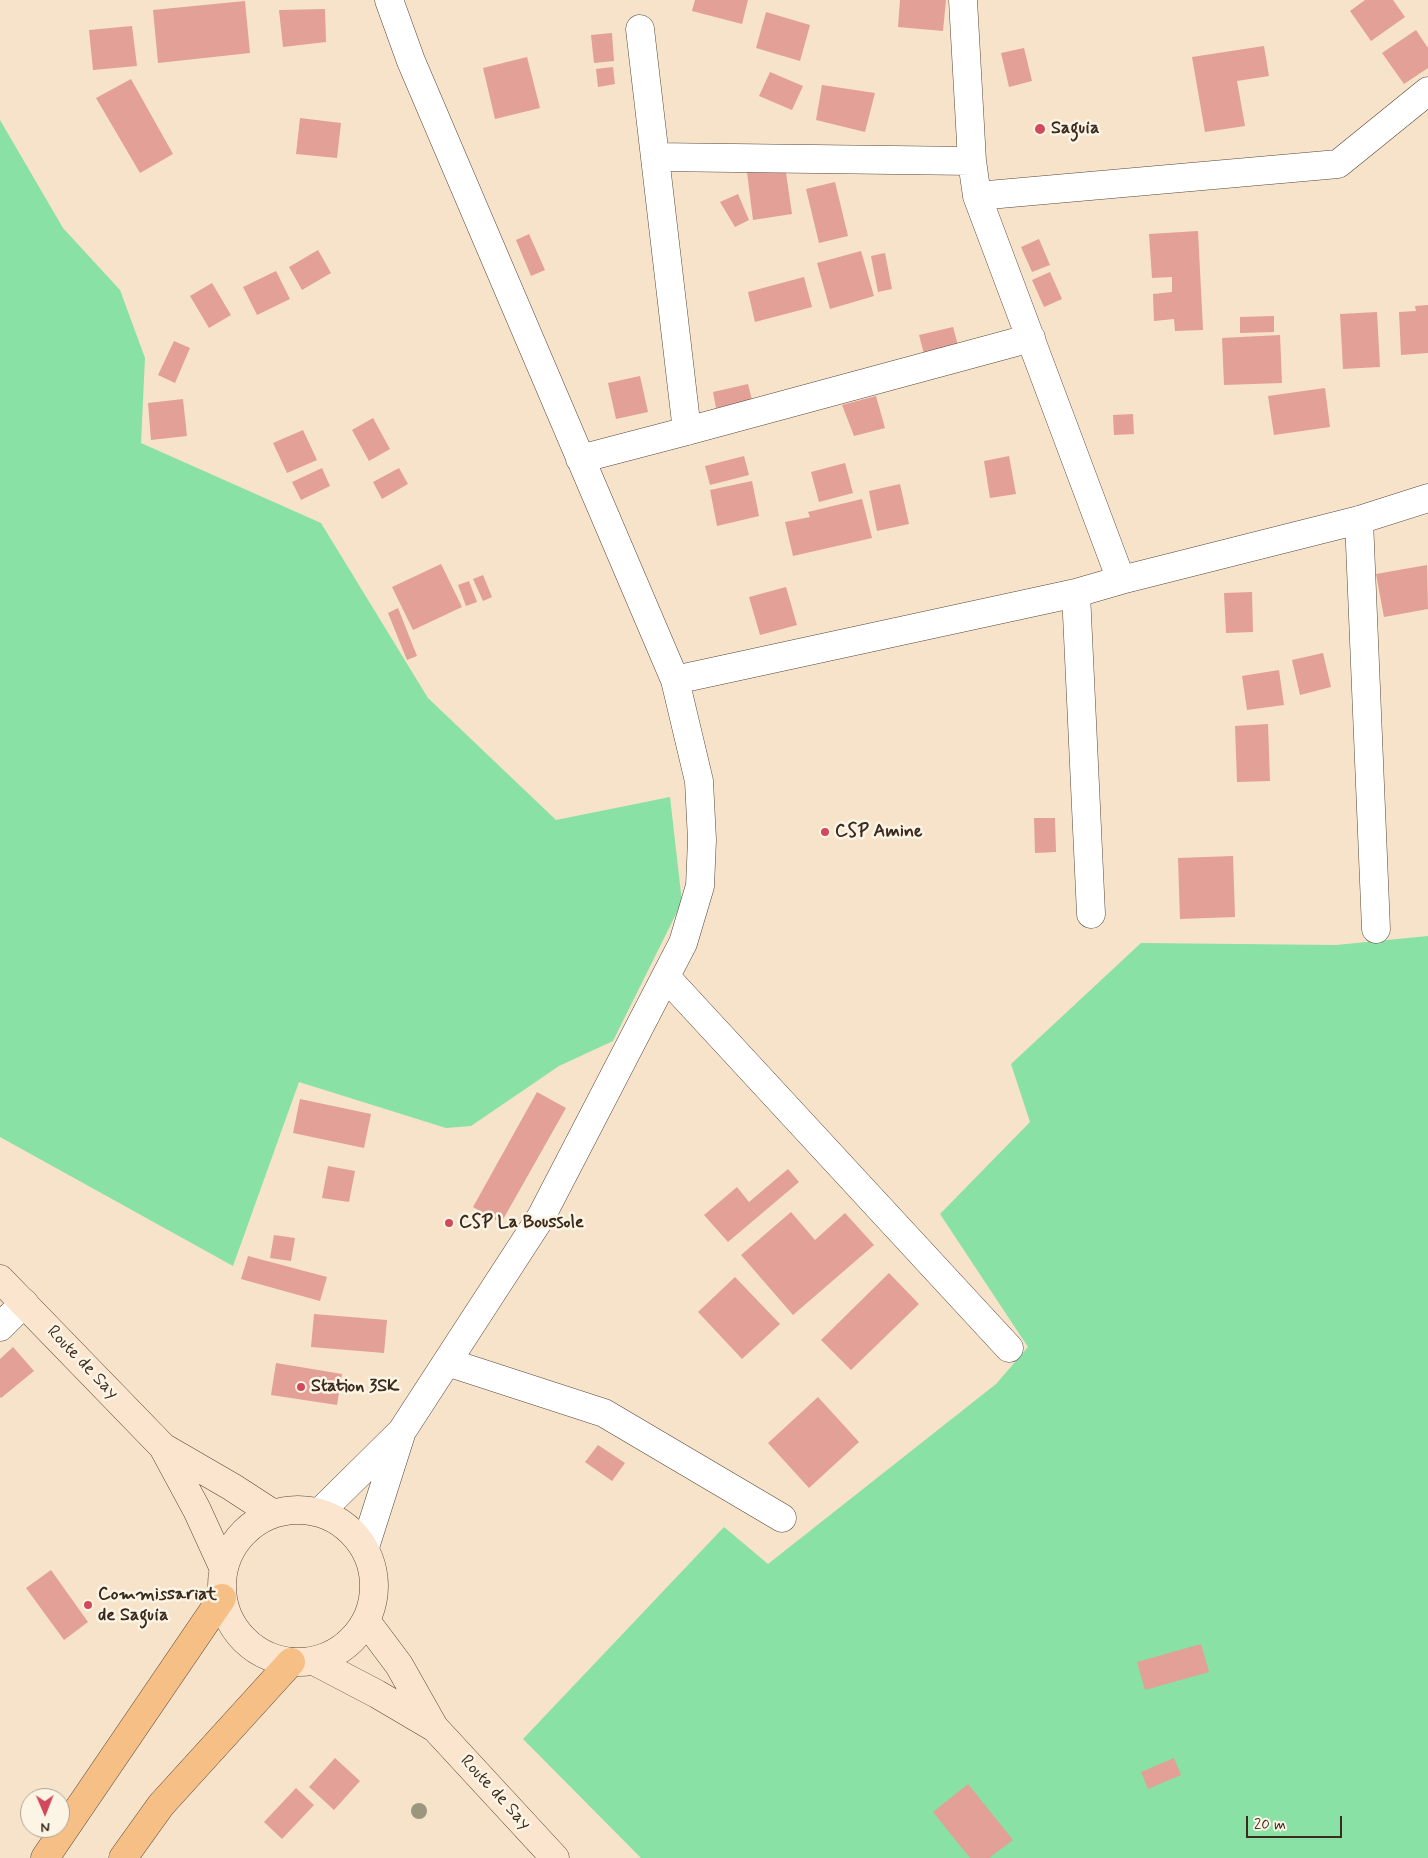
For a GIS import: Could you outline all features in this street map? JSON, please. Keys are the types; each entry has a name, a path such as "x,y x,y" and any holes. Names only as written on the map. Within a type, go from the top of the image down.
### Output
{"highway":[{"path":"44,1858 222,1598"},
{"path":"123,1858 161,1805 302,1661"}],"main road":[{"name":"Route de Say","path":"0,1279 163,1447 184,1485 224,1567"},
{"name":"Route de Say","path":"163,1447 232,1486 272,1513"},
{"path":"304,1509 320,1512 338,1520 353,1532 364,1547 372,1564 375,1584 373,1603 366,1621 353,1640 335,1653 302,1661 271,1657 253,1648 239,1635 228,1617 222,1598 221,1582 224,1567 230,1550 241,1534 255,1522 272,1513 288,1510 304,1509"},
{"name":"Route de Say","path":"366,1621 399,1665 434,1728 555,1858"},
{"name":"Route de Say","path":"302,1661 377,1694 434,1728"}],"street":[{"path":"320,1512 402,1431 541,1216 683,943 700,886 702,840 699,782 675,680 411,61 390,0"},
{"path":"411,0 411,61"},
{"path":"963,0 972,161 977,196 1121,580"},
{"path":"640,29 687,431"},
{"path":"977,196 1338,164 1428,92"},
{"path":"655,157 972,161"},
{"path":"580,459 1031,338"},
{"path":"675,680 1076,593 1359,520 1428,498"},
{"path":"1359,520 1376,929"},
{"path":"1076,593 1091,914"},
{"path":"666,977 1009,1348"},
{"path":"0,1327 24,1303"},
{"path":"447,1362 604,1413 782,1518"},
{"path":"364,1547 402,1431"}],"green space":[{"path":"0,120 63,228 120,290 145,358 141,443 321,523 428,698 556,820 670,797 682,902 613,1041 559,1066 471,1126 446,1128 299,1082 233,1266 0,1137"},
{"path":"1428,936 1428,1858 641,1858 523,1739 724,1527 768,1564 996,1384 1028,1347 940,1214 1030,1122 1011,1064 1141,943 1336,945"}],"building":[{"path":"695,0 748,0 742,24 692,11"},
{"path":"900,0 946,0 943,31 898,27"},
{"path":"1365,0 1393,0 1405,17 1371,41 1350,11"},
{"path":"245,1 250,53 158,63 153,10"},
{"path":"325,9 326,42 283,47 279,10"},
{"path":"766,12 810,25 800,61 756,48"},
{"path":"132,26 137,66 93,70 89,30"},
{"path":"1416,30 1428,48 1428,68 1404,84 1382,53"},
{"path":"612,33 614,61 594,63 591,35"},
{"path":"1264,46 1269,76 1237,81 1245,126 1205,132 1192,57"},
{"path":"1024,48 1032,81 1009,87 1001,53"},
{"path":"527,57 540,108 495,119 483,68"},
{"path":"613,67 615,84 598,87 596,69"},
{"path":"770,72 803,86 792,110 759,96"},
{"path":"131,79 173,154 140,173 96,98"},
{"path":"822,85 875,93 865,132 816,120"},
{"path":"300,118 341,123 337,158 296,154"},
{"path":"785,166 792,214 753,220 747,172"},
{"path":"835,182 848,236 819,243 806,189"},
{"path":"738,194 749,220 735,227 720,202"},
{"path":"1198,231 1203,330 1175,331 1174,319 1154,321 1153,294 1172,292 1172,277 1152,278 1149,234"},
{"path":"529,234 545,270 531,276 516,240"},
{"path":"1039,239 1050,265 1032,272 1021,247"},
{"path":"318,250 331,273 302,290 289,267"},
{"path":"861,251 874,296 830,309 817,263"},
{"path":"885,253 892,289 878,292 871,256"},
{"path":"276,271 290,299 257,315 243,287"},
{"path":"1050,272 1062,299 1044,307 1032,280"},
{"path":"804,277 812,307 755,322 748,292"},
{"path":"212,283 231,315 209,328 190,296"},
{"path":"1428,305 1428,353 1401,355 1399,312 1416,311 1415,306"},
{"path":"1377,312 1380,367 1343,369 1340,314"},
{"path":"1274,316 1274,332 1240,333 1240,317"},
{"path":"953,327 958,345 924,354 919,335"},
{"path":"1280,335 1282,383 1224,385 1222,338"},
{"path":"174,341 190,348 175,383 158,375"},
{"path":"640,376 648,412 616,419 608,383"},
{"path":"748,384 752,400 716,408 713,392"},
{"path":"1325,388 1330,427 1274,435 1268,396"},
{"path":"876,396 885,428 854,436 842,405"},
{"path":"183,399 187,436 151,440 148,403"},
{"path":"1133,414 1134,434 1114,435 1113,415"},
{"path":"373,418 390,449 369,461 352,430"},
{"path":"303,430 317,460 287,473 273,443"},
{"path":"744,456 749,475 710,485 705,466"},
{"path":"1009,456 1016,494 990,498 984,461"},
{"path":"845,463 853,493 819,502 811,472"},
{"path":"322,468 330,486 301,500 292,482"},
{"path":"399,468 408,484 382,499 373,482"},
{"path":"752,481 759,516 717,526 710,490"},
{"path":"900,484 909,524 877,531 869,491"},
{"path":"862,499 872,538 793,556 785,522 810,517 808,512"},
{"path":"441,564 462,607 413,630 392,587"},
{"path":"1427,565 1428,609 1384,617 1376,574"},
{"path":"483,575 492,597 483,601 473,579"},
{"path":"469,581 477,602 466,606 458,585"},
{"path":"786,587 797,625 760,635 749,597"},
{"path":"1252,592 1253,632 1226,633 1224,593"},
{"path":"398,608 417,656 407,660 388,613"},
{"path":"1323,653 1331,687 1300,695 1292,660"},
{"path":"1279,670 1284,705 1247,710 1242,676"},
{"path":"1268,724 1270,781 1237,782 1235,726"},
{"path":"1034,818 1055,818 1056,852 1035,853"},
{"path":"1233,856 1235,917 1180,919 1178,858"},
{"path":"537,1092 566,1108 501,1223 473,1207"},
{"path":"300,1099 371,1114 364,1148 293,1133"},
{"path":"328,1166 355,1171 349,1202 322,1198"},
{"path":"788,1169 799,1182 728,1242 704,1215 737,1187 749,1202"},
{"path":"791,1212 815,1240 845,1213 874,1245 793,1315 741,1255"},
{"path":"274,1235 295,1238 291,1261 270,1258"},
{"path":"248,1256 327,1277 320,1301 241,1279"},
{"path":"889,1273 919,1304 851,1370 821,1340"},
{"path":"735,1277 780,1324 742,1359 698,1312"},
{"path":"314,1314 387,1320 384,1353 311,1347"},
{"path":"13,1347 34,1371 1,1398 0,1359"},
{"path":"276,1363 342,1374 337,1405 271,1395"},
{"path":"818,1397 859,1442 809,1488 768,1443"},
{"path":"598,1445 625,1463 612,1481 585,1462"},
{"path":"51,1570 88,1622 64,1640 26,1588"},
{"path":"1201,1644 1209,1672 1145,1690 1137,1662"},
{"path":"335,1758 360,1781 334,1810 309,1787"},
{"path":"1174,1758 1181,1775 1148,1789 1141,1772"},
{"path":"968,1784 1013,1840 989,1858 970,1858 933,1812"},
{"path":"296,1788 314,1805 282,1839 264,1822"}],"place":[{"name":"Saguia","path":"1040,129"},
{"name":"CSP Amine","path":"825,832"},
{"name":"CSP La Boussole","path":"449,1223"},
{"name":"Station 3SK","path":"301,1387"},
{"name":"Commissariat de Saguia","path":"88,1605"}]}
